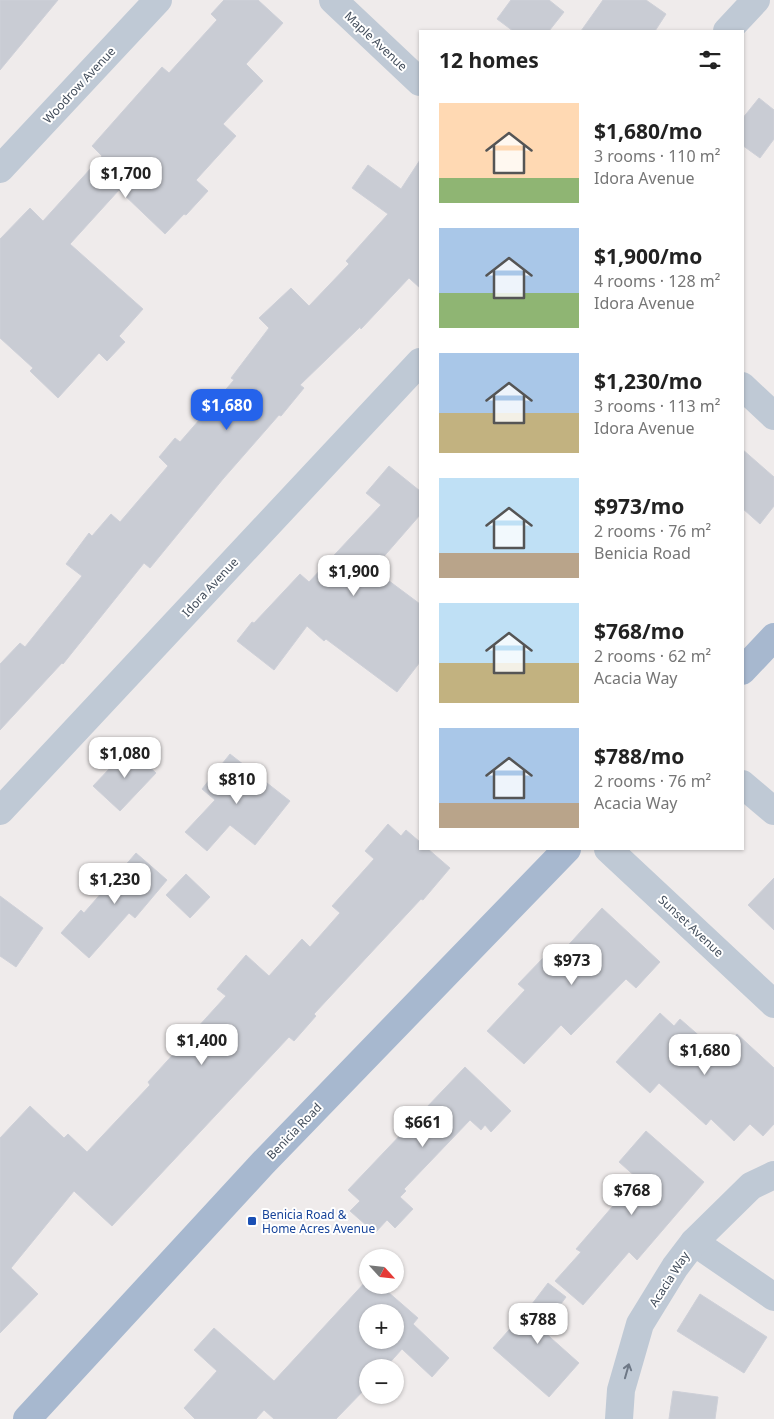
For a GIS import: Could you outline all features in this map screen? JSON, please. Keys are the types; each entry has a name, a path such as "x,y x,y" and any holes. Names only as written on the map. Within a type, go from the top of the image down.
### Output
{"main road":[{"path":"744,669 774,637"},
{"name":"Benicia Road","path":"27,1419 263,1162 566,850"}],"street":[{"name":"Woodrow Avenue","path":"0,169 158,0"},
{"name":"Maple Avenue","path":"333,0 419,81"},
{"path":"728,30 756,0"},
{"name":"Idora Avenue","path":"0,811 419,363"},
{"path":"744,388 774,416"},
{"path":"744,786 774,811"},
{"name":"Sunset Avenue","path":"609,850 774,1004"},
{"name":"Acacia Way","path":"619,1419 621,1390 640,1324 674,1267 694,1242 751,1186 774,1175"},
{"path":"694,1242 774,1297"}],"building":[{"path":"0,0 58,0 0,70"},
{"path":"224,0 258,0 283,23 246,64 263,81 223,124 236,136 196,180 208,191 165,234 119,190 70,244 143,309 119,336 125,342 107,361 99,353 58,398 30,371 33,368 0,338 0,239 30,208 43,221 102,156 92,146 162,67 169,73 217,20 211,14"},
{"path":"511,0 549,0 564,12 550,30 512,30 497,19"},
{"path":"603,0 646,0 666,14 656,30 582,30"},
{"path":"759,98 774,110 774,139 760,158 744,146 744,117"},
{"path":"419,162 419,287 409,278 361,329 360,327 300,385 304,388 223,479 150,568 144,563 63,664 0,730 0,664 20,643 25,647 82,576 66,564 89,533 92,536 111,514 120,522 168,466 159,457 175,438 180,442 234,380 231,378 269,328 259,318 291,288 309,306 349,264 346,261 388,214 352,188 368,165 401,189"},
{"path":"744,451 774,477 774,506 760,524 744,510"},
{"path":"389,466 419,490 419,516 373,569 419,603 419,663 397,692 326,639 324,641 307,626 274,670 237,641 252,622 254,623 300,574 309,582 381,505 366,493"},
{"path":"129,748 156,773 120,811 93,786"},
{"path":"230,754 290,801 255,845 230,825 207,851 185,832 215,800 202,789"},
{"path":"388,824 401,836 406,830 419,841 419,850 429,850 450,868 423,900 421,899 314,1014 316,1016 294,1041 289,1037 112,1226 74,1191 11,1268 38,1294 0,1333 0,1138 30,1106 64,1138 68,1134 87,1152 150,1085 148,1082 226,996 217,989 246,955 269,976 302,939 310,947 340,913 332,906 374,859 365,851"},
{"path":"136,853 167,880 135,918 129,913 89,958 61,933 81,910 84,913"},
{"path":"186,874 210,897 190,918 166,895"},
{"path":"774,878 774,930 748,905"},
{"path":"0,896 43,928 16,967 0,956"},
{"path":"602,908 660,962 636,988 626,979 571,1035 561,1025 524,1064 487,1031 525,990 518,984 546,955 553,962"},
{"path":"660,1013 674,1026 680,1019 719,1053 737,1034 774,1068 774,1124 763,1136 750,1124 734,1141 711,1119 706,1125 659,1083 650,1093 616,1062"},
{"path":"465,1067 511,1111 491,1132 485,1125 481,1130 470,1120 404,1189 406,1191 400,1197 413,1209 395,1228 387,1220 375,1233 350,1211 360,1201 348,1190"},
{"path":"646,1131 704,1182 637,1260 629,1252 583,1305 555,1281 581,1252 576,1249 637,1178 619,1162"},
{"path":"548,1283 566,1297 542,1330 579,1363 549,1397 493,1348"},
{"path":"359,1289 359,1294 390,1294 402,1304 359,1304 359,1349 402,1349 393,1359 359,1359 359,1395 336,1419 274,1419 264,1410 256,1419 195,1419 184,1408 217,1371 194,1350 214,1328 274,1381"},
{"path":"700,1294 767,1337 744,1373 677,1331"},
{"path":"404,1306 418,1318 413,1324 449,1358 432,1377 402,1349 404,1349"},
{"path":"673,1391 718,1397 715,1419 669,1419"}],"place":[{"name":"Benicia Road & Home Acres Avenue","path":"252,1221"}]}
